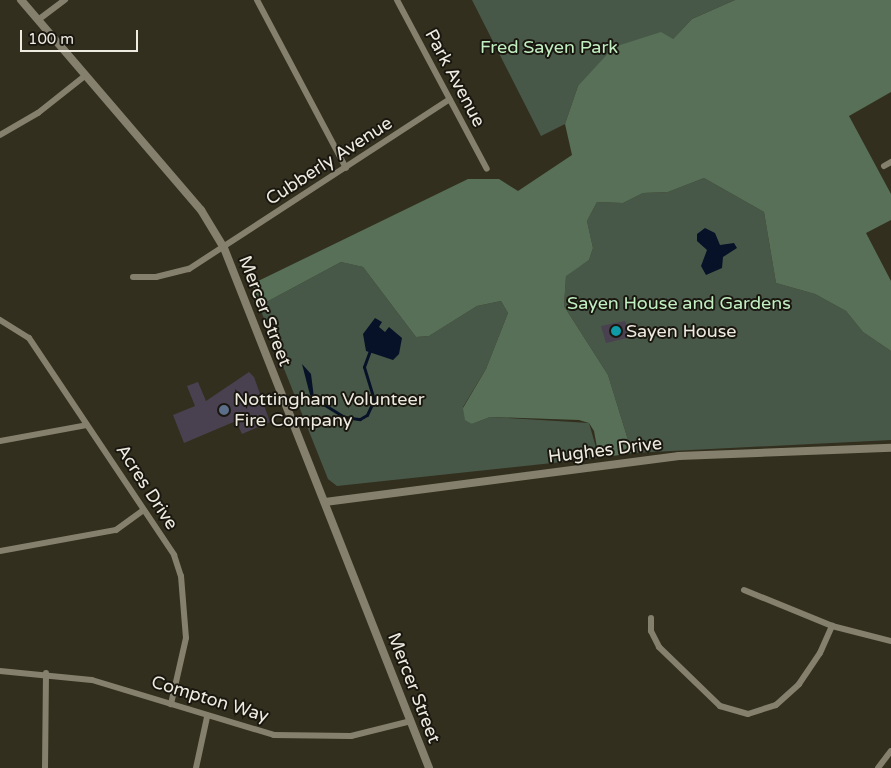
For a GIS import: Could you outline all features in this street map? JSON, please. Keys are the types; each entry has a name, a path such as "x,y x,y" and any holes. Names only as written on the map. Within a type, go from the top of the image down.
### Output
{"street":[{"name":"Mercer Street","path":"21,0 201,210 224,248 429,768"},
{"path":"38,20 65,0"},
{"path":"257,0 346,168"},
{"name":"Park Avenue","path":"397,0 487,169"},
{"path":"0,135 38,113 86,75"},
{"name":"Cubberly Avenue","path":"133,277 156,277 189,269 224,248 450,99"},
{"path":"884,166 891,162"},
{"name":"Acres Drive","path":"0,320 29,338 174,555 180,576 186,638 171,704"},
{"path":"0,441 87,425"},
{"name":"Hughes Drive","path":"325,502 679,456 891,448"},
{"path":"0,551 116,530 144,510"},
{"path":"744,590 832,626 891,642"},
{"path":"651,618 651,631 659,647 720,706 748,714 776,705 799,684 832,626"},
{"name":"Compton Way","path":"0,671 46,673 109,684 248,730 308,738 376,732 410,721"},
{"path":"45,768 46,673"},
{"path":"196,768 208,717"},
{"path":"878,768 891,751"}],"green space":[{"name":"Fred Sayen Park","path":"472,0 735,0 692,19 673,39 578,86 565,124 541,136"},
{"path":"735,0 891,0 891,92 849,116 891,194 891,220 866,233 891,281 891,351 863,332 846,311 815,294 776,283 764,212 704,178 668,192 643,193 623,203 597,202 587,221 593,248 589,260 566,276 564,306 608,375 632,453 599,458 594,431 589,423 579,420 490,417 472,424 465,420 463,408 486,369 508,313 501,301 477,306 429,336 416,337 363,267 341,262 259,306 252,284 468,179 499,179 518,191 572,155 565,124 578,86 614,47 661,32 673,39 692,19"},
{"name":"Sayen House and Gardens","path":"704,178 764,212 776,283 815,294 846,311 863,332 891,351 891,440 632,453 608,375 564,306 566,275 589,260 593,248 587,221 597,202 623,203 643,193 668,192"},
{"path":"341,262 363,267 416,337 429,336 477,306 501,301 508,313 486,369 463,407 472,424 490,417 589,423 599,458 337,486 328,479 259,306"}],"water":[{"path":"705,228 715,233 720,245 734,243 737,248 723,257 722,268 706,275 701,266 707,250 697,241 697,234"},
{"path":"375,318 382,322 379,327 385,332 389,327 402,338 399,354 393,360 366,351 363,334"},
{"path":"302,364 311,374 314,398 310,395"}],"building":[{"name":"Sayen House","path":"625,321 631,337 606,343 601,326"},
{"name":"Nottingham Volunteer Fire Company","path":"249,372 254,377 270,422 242,434 236,421 184,443 173,415 195,406 187,386 198,382 206,401"}],"waterway":[{"path":"314,398 345,417 360,419 367,415 374,400 364,367 369,353"}],"place":[{"name":"Sayen House","path":"616,331"},
{"name":"Nottingham Volunteer Fire Company","path":"224,410"}]}
